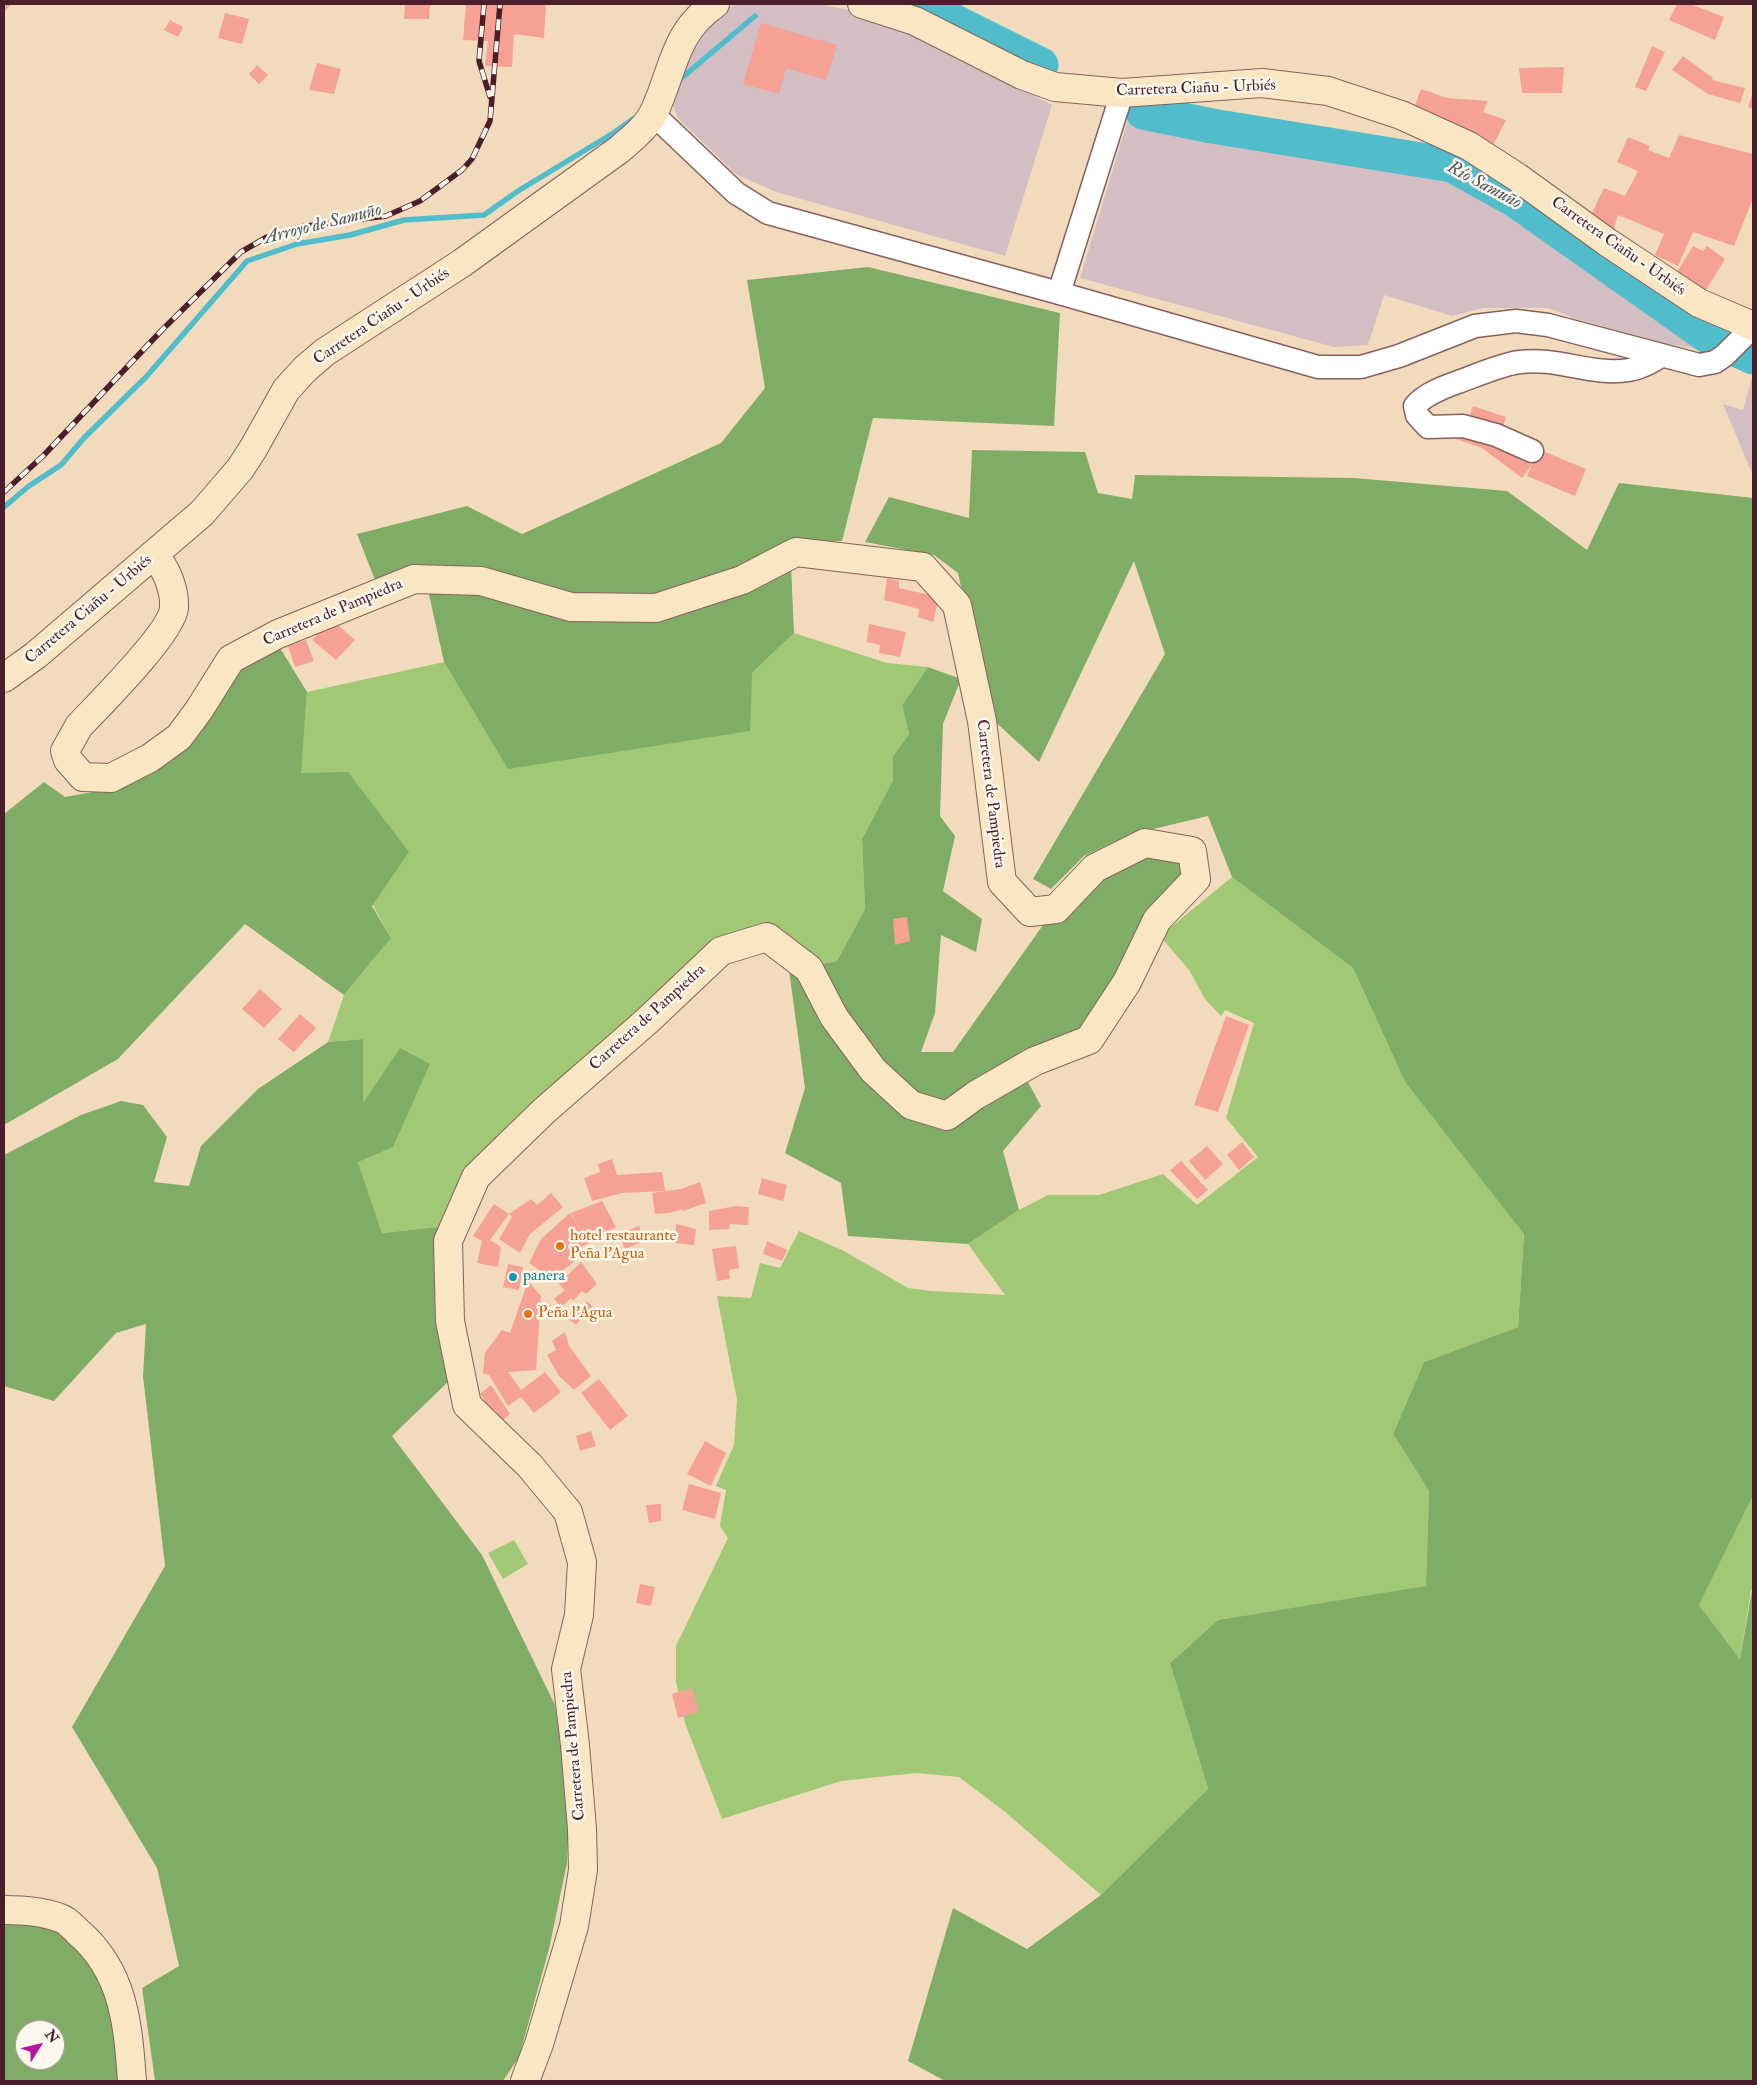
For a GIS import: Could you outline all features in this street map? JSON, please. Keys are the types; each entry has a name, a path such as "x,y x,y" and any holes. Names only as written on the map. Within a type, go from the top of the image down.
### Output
{"street":[{"name":"Carretera Ciañu - Urbiés","path":"4,678 36,655 202,513 240,469 286,390 304,369 325,352 462,263 620,148 640,131 653,114 670,64 682,38 695,20 715,4"},
{"name":"Carretera Ciañu - Urbiés","path":"862,4 915,21 1022,75 1055,87 1122,93 1262,83 1328,91 1400,115 1469,146 1699,303 1750,330"},
{"path":"1059,293 1122,93"},
{"path":"653,114 736,194 768,213 1318,366 1361,367 1400,356 1475,326 1516,321 1548,325 1699,365 1715,362 1726,355 1750,330"},
{"path":"1532,451 1496,434 1463,426 1428,426 1417,415 1415,406 1424,398 1443,388 1519,362 1553,362 1585,369 1629,370 1643,366 1661,356"},
{"name":"Carretera de Pampiedra","path":"154,556 163,565 172,592 174,610 158,640 79,726 65,751 68,760 83,776 111,778 150,758 179,737 199,710 231,659 278,634 414,579 480,581 570,606 656,608 742,580 796,552 922,567 957,605 982,721 1002,882 1030,912 1056,909 1094,868 1146,844 1192,851 1196,879 1157,920 1127,982 1089,1040 1035,1061 976,1095 947,1116 911,1105 873,1070 834,1017 809,969 767,937 721,951 647,1021 544,1111 476,1177 448,1241 450,1321 467,1405 530,1466 568,1512 582,1562 579,1615 566,1669 576,1764 583,1870 574,1926 539,2044 525,2081"},
{"path":"4,1910 34,1911 62,1918 92,1944 110,1971 122,2002 128,2031 132,2081"}],"shaded area":[{"path":"741,4 817,4 850,10 914,33 1052,105 1005,256 776,192 737,175 677,117 670,96 682,64 708,22 729,7"},
{"path":"1129,116 1208,131 1448,170 1514,208 1708,347 1701,350 1664,343 1577,319 1548,308 1483,308 1452,316 1384,295 1368,345 1334,347 1080,278"},
{"path":"1753,374 1753,476 1723,404 1743,410"}],"green space":[{"path":"868,267 1060,313 1054,426 873,418 842,541 790,543 794,633 752,673 750,731 508,769 444,662 424,572 375,580 357,534 467,506 522,534 721,443 765,388 747,280"},
{"path":"972,450 1085,452 1098,493 1132,499 1135,475 1354,478 1507,491 1587,550 1619,483 1753,498 1753,1496 1699,1605 1740,1659 1753,1590 1753,2081 945,2081 908,2061 953,1908 1027,1949 1101,1895 1208,1789 1170,1663 1218,1620 1426,1586 1429,1491 1393,1434 1424,1362 1518,1327 1524,1234 1405,1082 1353,968 1232,877 1208,816 1128,835 1084,856 1051,889 1033,879 1165,654 1134,561 1039,762 990,717 958,573 934,555 865,542 889,497 969,518"},
{"path":"794,633 887,663 928,667 902,705 909,734 893,756 893,780 862,839 865,909 837,961 820,964 796,942 766,929 470,1171 438,1227 382,1233 358,1162 362,1103 363,1039 328,1042 344,995 391,938 300,773 307,692 444,662 508,768 752,673"},
{"path":"277,643 307,692 301,773 348,772 409,852 372,906 391,938 344,995 245,924 118,1059 4,1125 4,814 44,782 65,797 109,789 238,665"},
{"path":"928,667 961,679 943,724 940,816 955,836 943,891 982,919 976,952 941,935 935,1013 921,1052 953,1052 1043,925 1071,881 1140,858 1184,859 1187,876 1084,1034 1015,1058 1041,1106 1003,1151 1019,1210 968,1244 848,1236 841,1183 785,1153 805,1088 789,970 837,961 865,909 862,839 893,780 893,756 909,734 902,705"},
{"path":"1232,877 1353,968 1405,1082 1524,1233 1518,1327 1424,1362 1393,1434 1429,1491 1426,1587 1218,1620 1170,1663 1208,1789 1101,1895 1004,1811 959,1777 916,1773 841,1781 722,1819 685,1723 676,1682 676,1646 728,1538 720,1526 726,1490 716,1486 734,1445 737,1400 717,1296 751,1298 760,1263 780,1268 799,1231 844,1251 908,1288 1005,1295 968,1244 1019,1210 1048,1195 1099,1195 1163,1174 1197,1205 1258,1157 1226,1118 1254,1023 1225,1010 1221,1016 1205,999 1189,970 1160,936"},
{"path":"363,1039 363,1103 400,1048 430,1064 393,1147 358,1162 382,1233 438,1227 442,1323 453,1377 392,1436 482,1555 555,1705 569,1808 567,1863 549,1949 519,2057 503,2081 155,2081 142,1988 179,1966 157,1868 72,1727 165,1566 143,1376 146,1324 116,1333 54,1401 4,1386 4,1155 81,1115 121,1101 143,1105 167,1137 154,1182 189,1186 201,1146 258,1089 328,1042"},
{"path":"1753,1496 1753,1590 1751,1590 1740,1659 1699,1605"},
{"path":"514,1540 528,1564 503,1579 488,1553"},
{"path":"4,1920 60,1931 92,1961 114,2004 122,2081 4,2081"}],"building":[{"path":"4,4 11,4 5,11"},
{"path":"405,4 430,4 429,19 404,19"},
{"path":"466,4 546,4 544,38 514,34 512,67 485,66 488,41 463,40"},
{"path":"1677,4 1690,4 1724,17 1715,40 1669,20"},
{"path":"225,13 249,19 242,44 218,38"},
{"path":"170,20 183,27 178,37 164,30"},
{"path":"761,23 837,45 826,80 786,68 779,94 743,84"},
{"path":"1652,46 1665,52 1646,91 1635,87"},
{"path":"1683,56 1713,78 1712,80 1745,88 1740,103 1708,94 1672,70"},
{"path":"317,63 341,69 334,94 309,90"},
{"path":"257,65 268,75 259,84 249,74"},
{"path":"1564,67 1562,93 1522,93 1519,68"},
{"path":"1421,89 1447,98 1488,101 1483,112 1506,120 1493,145 1413,111"},
{"path":"1753,92 1753,109 1748,107"},
{"path":"1679,135 1753,154 1753,198 1734,246 1693,232 1678,266 1655,255 1664,234 1618,215 1614,228 1591,215 1604,188 1625,196 1638,171 1617,162 1628,137 1650,146 1648,150 1669,158"},
{"path":"1693,246 1703,251 1707,246 1725,259 1706,290 1677,272"},
{"path":"1473,406 1506,417 1501,434 1467,423"},
{"path":"1456,428 1510,447 1532,465 1522,478 1482,448 1453,438"},
{"path":"1538,449 1586,469 1575,496 1527,476"},
{"path":"887,578 899,581 899,588 939,597 933,622 918,617 919,609 884,600"},
{"path":"332,620 355,640 336,660 312,640"},
{"path":"869,624 906,632 900,657 879,653 880,645 867,642"},
{"path":"306,640 314,661 295,667 288,646"},
{"path":"907,917 910,941 895,945 893,919"},
{"path":"260,989 282,1009 264,1028 242,1009"},
{"path":"300,1014 316,1028 294,1052 278,1039"},
{"path":"1226,1016 1249,1025 1218,1112 1194,1105"},
{"path":"1242,1142 1254,1157 1239,1170 1227,1155"},
{"path":"1207,1146 1223,1164 1205,1180 1189,1161"},
{"path":"612,1159 617,1175 662,1172 665,1191 622,1193 592,1201 584,1178 600,1172 598,1164"},
{"path":"1181,1161 1208,1190 1197,1199 1170,1170"},
{"path":"762,1178 787,1185 783,1201 758,1194"},
{"path":"700,1182 706,1203 683,1211 683,1209 670,1213 655,1214 652,1193 681,1189"},
{"path":"551,1193 563,1207 530,1234 520,1253 499,1239 512,1217 509,1214 531,1199 537,1205"},
{"name":"hotel restaurante Peña l'Agua","path":"602,1201 616,1227 576,1250 581,1256 552,1279 529,1263 541,1239 570,1213 578,1225 571,1213"},
{"path":"494,1204 509,1214 490,1240 501,1247 498,1267 477,1263 482,1241 473,1236"},
{"path":"736,1206 749,1207 748,1225 730,1224 729,1229 709,1230 709,1211"},
{"path":"676,1224 696,1229 694,1245 675,1243"},
{"path":"639,1226 644,1241 625,1249 619,1234"},
{"path":"767,1241 787,1250 782,1261 763,1254"},
{"path":"736,1246 739,1268 729,1270 730,1279 717,1281 712,1249"},
{"path":"581,1262 597,1284 586,1294 582,1291 573,1301 571,1298 561,1307 554,1299 565,1290 559,1284"},
{"name":"panera","path":"508,1264 523,1267 519,1290 503,1287"},
{"path":"528,1281 541,1296 536,1370 508,1372 521,1390 545,1372 561,1392 534,1413 521,1397 508,1406 489,1375 483,1373 485,1353 502,1330 510,1333"},
{"path":"587,1301 594,1308 585,1319 582,1317 576,1325 566,1317 572,1309 577,1313"},
{"path":"565,1332 569,1346 591,1376 574,1390 559,1376 547,1355 556,1350 552,1341"},
{"path":"599,1379 628,1416 610,1430 581,1393"},
{"path":"491,1385 510,1414 502,1421 495,1410 492,1411 480,1394"},
{"path":"591,1431 596,1446 580,1451 576,1436"},
{"path":"705,1441 726,1453 711,1486 687,1474"},
{"path":"689,1484 721,1493 715,1519 682,1510"},
{"path":"661,1504 661,1521 649,1523 646,1505"},
{"path":"640,1584 655,1587 651,1606 636,1603"},
{"path":"692,1688 699,1712 678,1718 672,1694"}],"waterway":[{"name":"Río Samuño","path":"905,4 939,14 1041,65"},
{"path":"678,81 755,16"},
{"name":"Río Samuño","path":"1143,112 1212,126 1452,165 1515,200 1709,337 1753,357"},
{"name":"Arroyo de Samuño","path":"4,507 29,486 61,465 84,438 146,377 247,261 297,244 350,235 404,220 484,215 518,191 633,119"}],"railway":[{"path":"484,4 479,61 490,97"},
{"path":"4,492 43,456 162,330 241,252 267,237 299,227 386,216 420,201 462,170 472,159 490,121 500,4"}],"place":[{"name":"hotel restaurante Peña l'Agua","path":"560,1246"},
{"name":"panera","path":"513,1277"},
{"name":"Peña l'Agua","path":"528,1314"}]}
